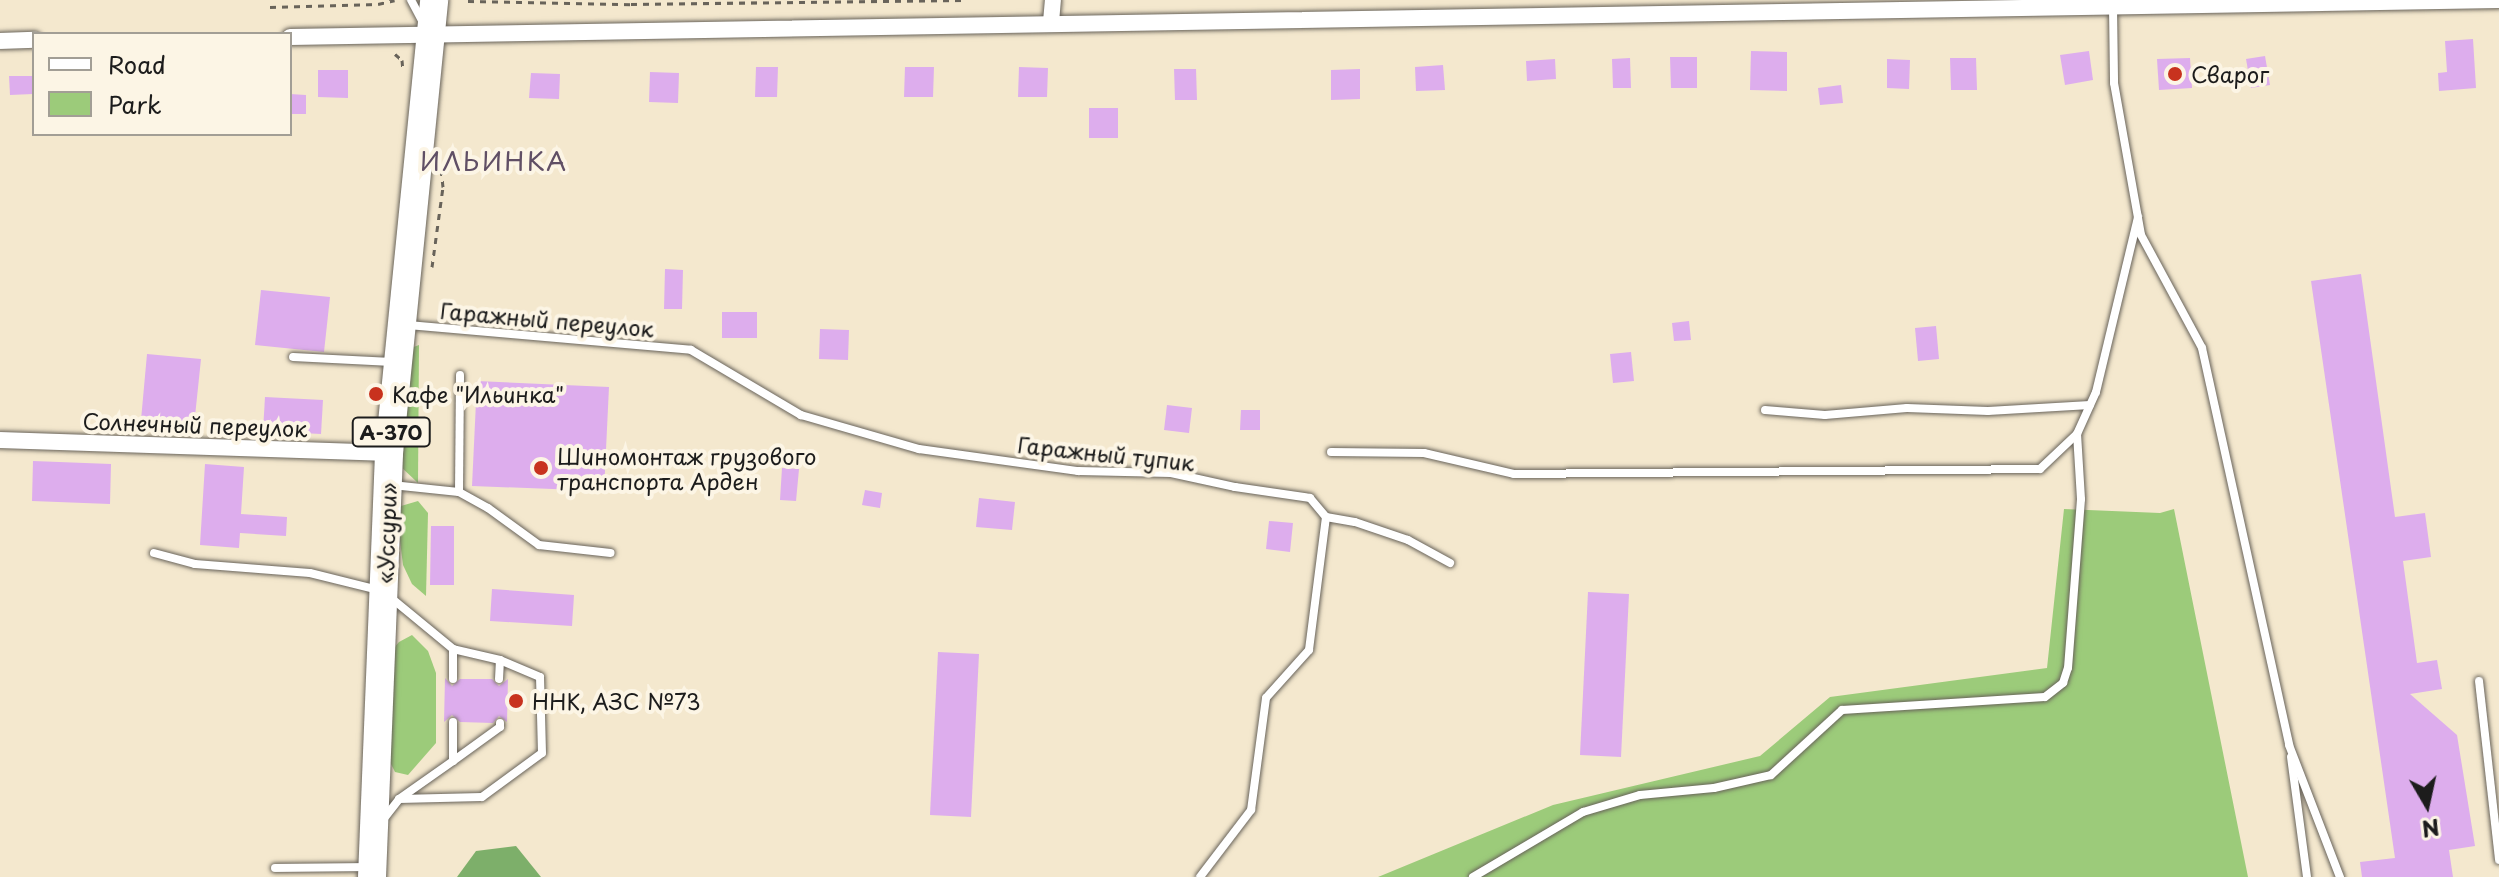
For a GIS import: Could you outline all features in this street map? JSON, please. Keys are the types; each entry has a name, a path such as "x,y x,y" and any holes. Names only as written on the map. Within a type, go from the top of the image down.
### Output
{"highway":[{"name":"«Уссури»","path":"372,872 389,453 434,0"}],"street":[{"path":"1051,22 1053,0"},
{"path":"292,37 1958,5 2113,6 2499,0"},
{"path":"0,41 32,40"},
{"name":"Солнечный переулок","path":"0,440 389,453"}],"lane":[{"path":"411,0 430,35"},
{"path":"2113,6 2114,83 2141,235 2202,348 2289,745 2307,877"},
{"path":"1331,452 1424,453 1514,474 2040,469 2077,434 2090,405 2111,340 2138,217"},
{"name":"Гаражный переулок","path":"400,325 691,350"},
{"name":"Гаражный тупик","path":"691,350 801,415 919,449 1078,471 1171,473 1235,487 1310,498 1326,517"},
{"path":"293,357 396,363"},
{"path":"459,492 460,375"},
{"path":"1765,410 1825,415 1907,408 1988,411 2090,405"},
{"path":"1473,877 1583,812 1640,795 1714,788 1771,775 1842,710 2045,697 2063,683 2068,668 2081,499 2077,434"},
{"path":"388,484 459,492 488,508 539,545 611,553"},
{"path":"1200,877 1251,810 1266,698 1309,650 1326,517 1355,522 1408,540 1450,563"},
{"path":"154,553 195,564 310,573 383,591 453,649 500,660 540,677 542,753 482,797 399,799"},
{"path":"453,649 453,679"},
{"path":"499,679 500,660"},
{"path":"2479,681 2499,860"},
{"path":"453,722 453,761"},
{"path":"374,831 399,799 500,727 500,723"},
{"path":"2289,745 2340,877"},
{"path":"275,868 372,872"}],"path":[{"path":"270,7 378,4 395,0"},
{"path":"468,1 965,0"},
{"path":"389,49 402,60 403,79"}],"green space":[{"path":"419,345 418,483 399,465 411,348"},
{"path":"418,501 428,513 426,596 412,584 403,565 400,541 401,506"},
{"path":"2064,509 2160,513 2174,509 2248,877 1378,877 1553,805 1760,756 1830,697 2047,668"},
{"path":"412,635 428,651 436,673 436,743 408,775 395,772 382,746 387,656 399,642"},
{"path":"516,846 541,877 457,877 476,851"}],"building":[{"path":"2473,39 2476,88 2439,91 2438,73 2447,72 2445,41"},
{"path":"1751,51 1787,52 1787,91 1750,90"},
{"path":"2089,51 2093,80 2065,85 2060,55"},
{"path":"2265,56 2270,85 2251,88 2246,59"},
{"path":"1670,57 1697,57 1697,88 1671,88"},
{"path":"1630,58 1631,88 1613,88 1612,59"},
{"path":"1950,58 1976,58 1977,90 1951,90"},
{"name":"Сварог","path":"2190,58 2192,88 2159,90 2157,59"},
{"path":"1555,59 1556,79 1527,81 1526,61"},
{"path":"1887,59 1910,60 1909,89 1887,88"},
{"path":"1443,65 1445,90 1416,91 1415,67"},
{"path":"756,67 778,67 777,97 755,97"},
{"path":"905,67 934,67 933,97 904,97"},
{"path":"1019,67 1048,68 1047,97 1018,97"},
{"path":"1174,69 1196,69 1197,100 1175,100"},
{"path":"1360,69 1360,99 1331,100 1331,70"},
{"path":"318,70 348,70 348,98 318,97"},
{"path":"650,72 679,73 678,103 649,102"},
{"path":"531,73 560,74 559,99 529,98"},
{"path":"9,76 32,76 32,94 10,95"},
{"path":"1841,85 1843,103 1820,105 1818,88"},
{"path":"292,94 306,95 306,114 292,114"},
{"path":"1089,108 1118,108 1118,138 1089,138"},
{"path":"665,269 683,270 682,309 664,309"},
{"path":"2361,274 2395,517 2425,513 2431,557 2403,561 2417,663 2437,660 2442,689 2410,694 2457,735 2475,846 2449,850 2453,877 2362,877 2360,862 2395,858 2311,281"},
{"path":"261,290 330,297 324,352 255,345"},
{"path":"722,312 757,312 757,338 722,338"},
{"path":"1689,321 1691,340 1674,341 1672,323"},
{"path":"1936,326 1939,359 1918,361 1915,328"},
{"path":"820,329 849,330 848,360 819,359"},
{"path":"1631,352 1634,381 1613,383 1610,354"},
{"path":"147,354 201,359 194,426 141,420"},
{"path":"477,381 609,387 604,491 472,486"},
{"path":"265,397 323,400 321,434 263,431"},
{"path":"1167,405 1192,408 1189,433 1164,430"},
{"path":"1241,410 1260,410 1260,430 1240,430"},
{"path":"33,461 111,464 110,504 32,501"},
{"path":"205,464 244,467 241,514 287,517 286,536 240,533 239,548 200,545"},
{"path":"782,468 799,469 796,501 780,500"},
{"path":"865,490 882,493 880,508 862,505"},
{"path":"979,498 1015,502 1012,530 976,527"},
{"path":"1269,521 1293,523 1290,552 1266,549"},
{"path":"431,526 454,526 454,585 430,585"},
{"path":"492,589 574,595 572,626 490,621"},
{"path":"1588,592 1629,594 1621,757 1580,755"},
{"path":"938,652 979,654 971,817 930,815"},
{"path":"445,678 452,686 460,679 492,679 499,686 508,679 507,722 499,716 493,723 460,722 452,715 444,722"}],"place":[{"name":"Сварог","path":"2175,74"},
{"name":"Кафе \"Ильинка\"","path":"376,394"},
{"name":"Шиномонтаж грузового транспорта Арден","path":"541,468"},
{"name":"ННК, АЗС №73","path":"516,701"}],"district":[{"name":"ИЛЬИНКА","path":"494,161"}]}
